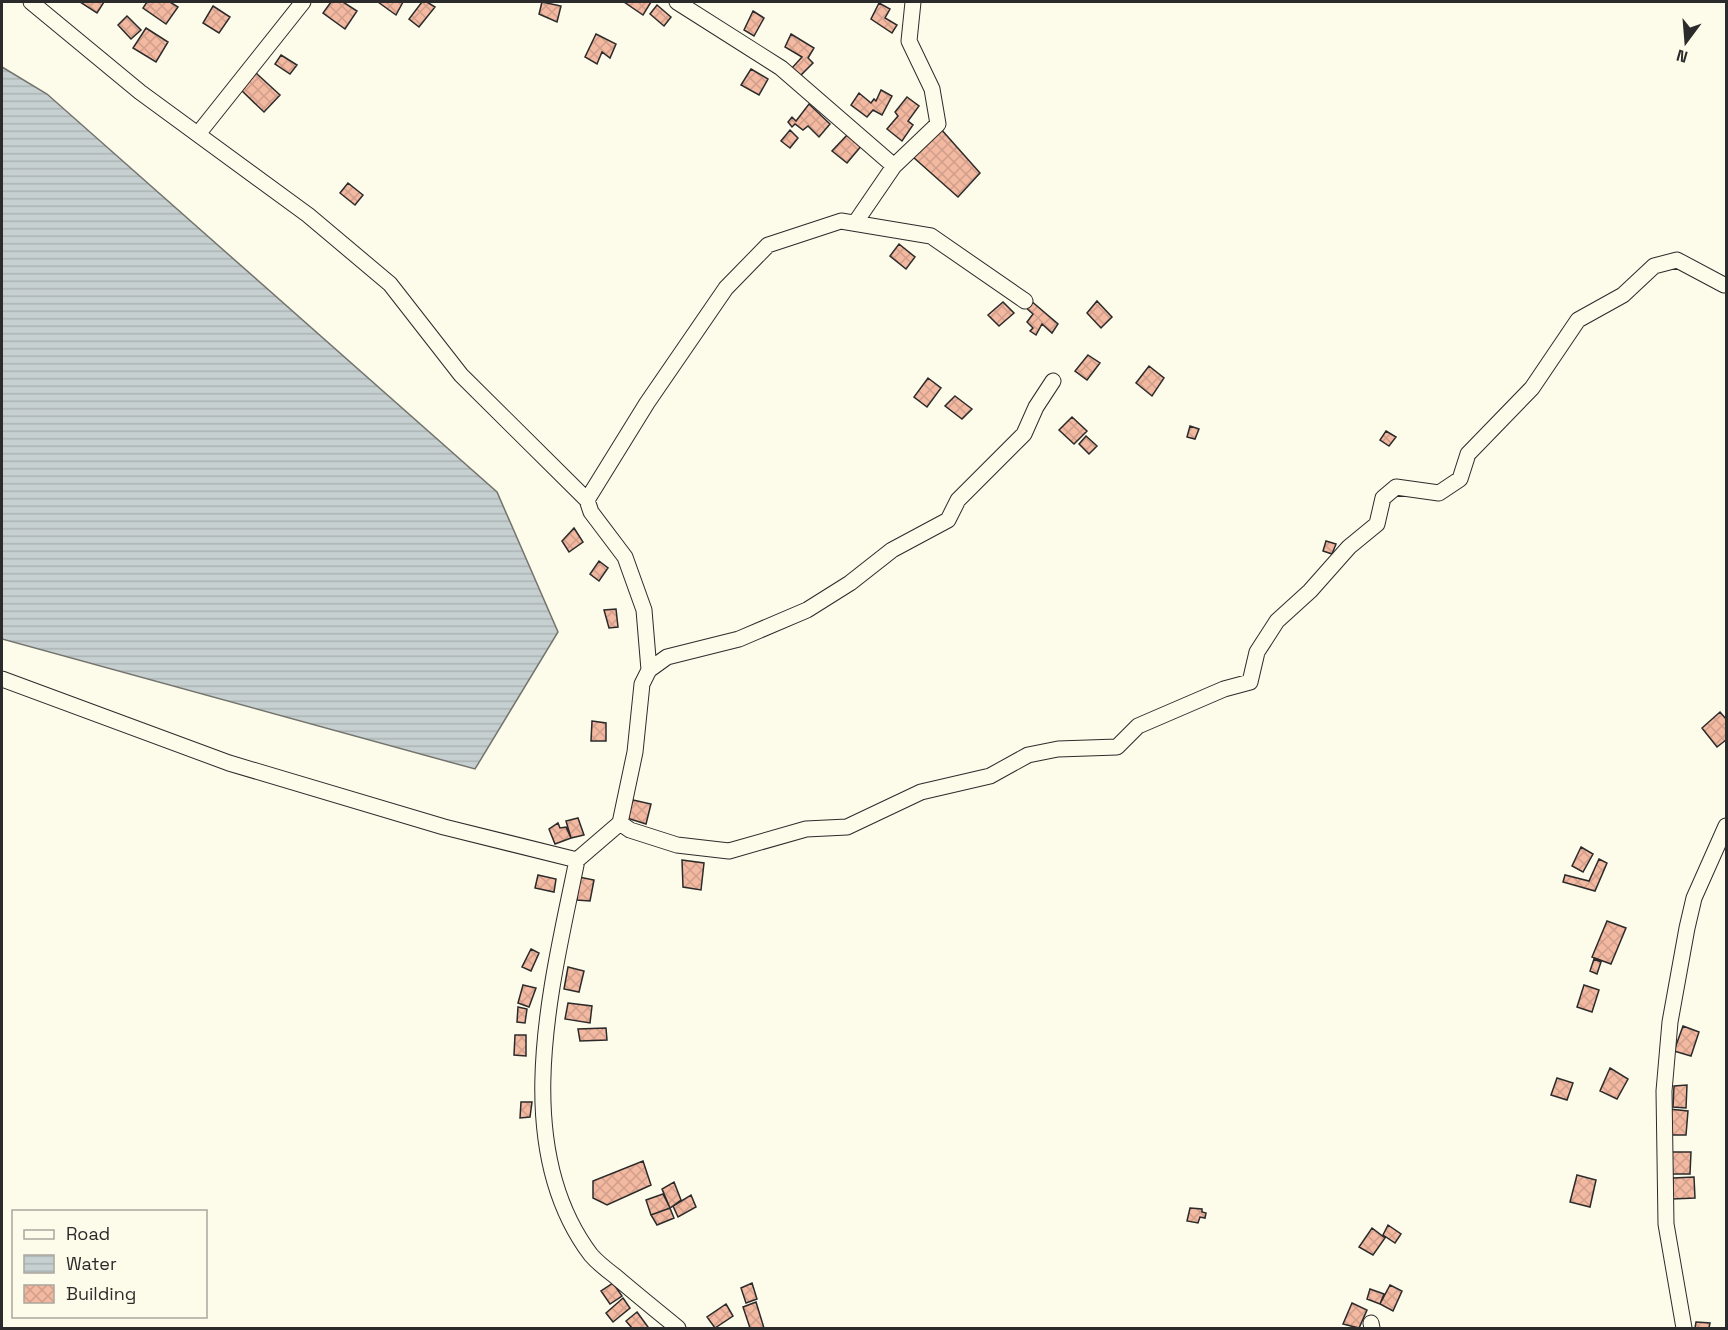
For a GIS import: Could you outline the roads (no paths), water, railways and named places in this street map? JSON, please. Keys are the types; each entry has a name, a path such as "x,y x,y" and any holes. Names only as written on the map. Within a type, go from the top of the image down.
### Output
{"street":[{"path":"31,2 140,92 308,215 390,284 461,375 586,500 591,512 625,557 644,610 649,670"},
{"path":"198,134 303,2"},
{"path":"677,2 781,68 894,166"},
{"path":"855,224 894,166 938,124 933,88 909,41 914,2"},
{"path":"586,500 647,403 726,288 768,245 841,221 931,236 1025,301"},
{"path":"620,823 630,830 677,845 729,851 806,829 847,827 921,792 990,776 1029,755 1058,749 1117,747 1138,726 1224,689 1250,682 1257,652 1277,621 1310,591 1349,548 1377,524 1383,498 1396,487 1438,493 1460,479 1468,454 1532,388 1578,320 1623,295 1654,266 1677,260 1724,285"},
{"path":"678,1329 593,1257 565,1216 546,1144 542,1069 556,953 576,860 620,823 635,752 642,684 649,670 667,657 739,639 807,610 850,583 892,550 948,520 958,500 1024,434 1036,407 1053,381"},
{"path":"2,679 229,762 444,827 576,860"},
{"path":"1684,1329 1666,1224 1664,1091 1670,1022 1686,928 1694,898 1726,826"}],"water":[{"path":"2,67 47,94 497,492 558,632 475,769 2,639"}]}
